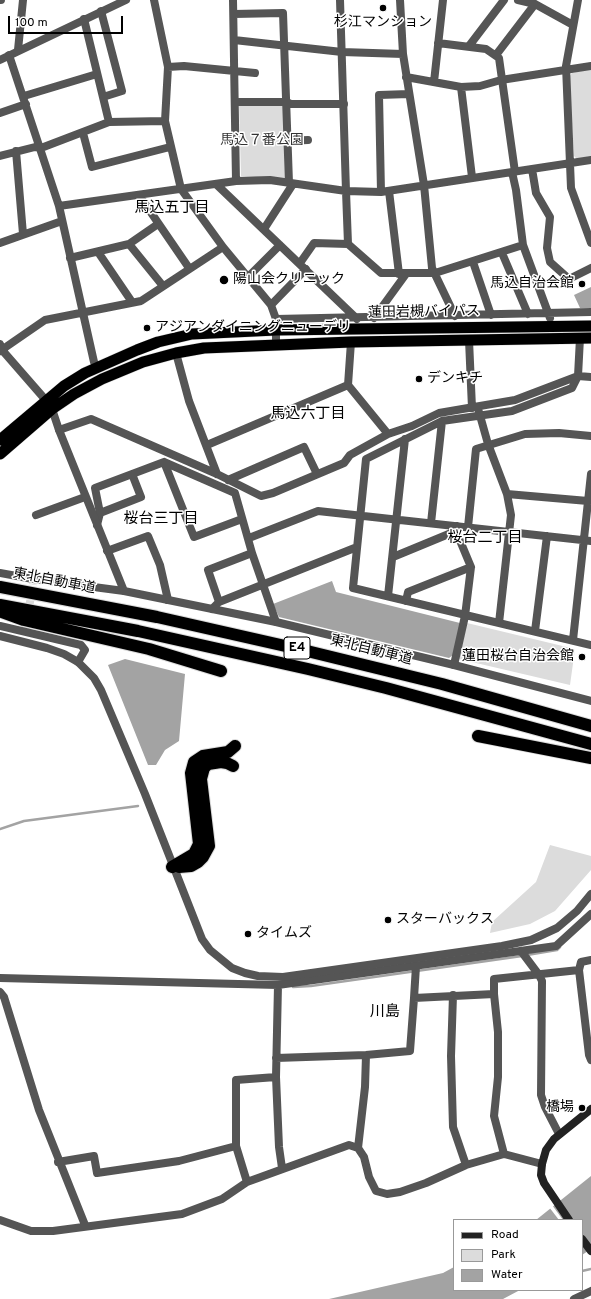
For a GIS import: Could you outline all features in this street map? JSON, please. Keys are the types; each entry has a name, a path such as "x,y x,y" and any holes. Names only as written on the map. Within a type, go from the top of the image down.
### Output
{"highway":[{"name":"蓮田岩槻バイパス","path":"0,454 50,404 64,386 97,367 158,342 192,334 276,324 552,327 591,326"},
{"name":"蓮田岩槻バイパス","path":"0,440 50,404 102,379 143,362 176,353 204,348 351,342 585,338"},
{"name":"東北自動車道","path":"0,587 157,617 303,650 442,684 591,726"},
{"name":"E4","path":"0,606 138,631 308,669 386,688 591,744"},
{"path":"0,611 24,620 149,649 220,671"},
{"path":"478,736 591,758"},
{"path":"172,867 194,854 199,844 191,773 194,762 202,756 223,753 235,746"},
{"path":"172,867 191,866 203,857 209,846 201,779 204,768 208,764 221,762 233,766"}],"main road":[{"path":"567,1219 548,1191 541,1175 542,1164 546,1150 559,1134 591,1109"},
{"path":"583,1240 591,1251"}],"street":[{"path":"18,50 23,0"},
{"path":"0,60 18,50 126,0"},
{"path":"154,0 168,67 165,121 181,189 223,247 271,304 276,324 276,345"},
{"path":"233,0 236,181"},
{"path":"340,0 348,244"},
{"path":"400,0 403,54 424,185 432,268 436,273 455,316"},
{"path":"434,82 443,0"},
{"path":"469,46 504,0"},
{"path":"518,0 536,4 573,25"},
{"path":"578,0 567,70 571,188 591,243"},
{"path":"496,55 536,4"},
{"path":"100,11 122,92 103,97"},
{"path":"234,14 283,13 291,184 264,229"},
{"path":"84,19 109,122"},
{"path":"234,40 285,47 342,52 403,54"},
{"path":"438,42 486,49 499,58 523,245 549,314 552,327"},
{"path":"9,55 24,96 59,206 94,362 97,367"},
{"path":"168,67 184,66 255,73"},
{"path":"406,77 461,87 480,86 502,80 591,66"},
{"path":"24,96 97,74"},
{"path":"461,87 472,177"},
{"path":"381,192 379,95 409,94"},
{"path":"235,102 344,104"},
{"path":"0,113 26,104"},
{"path":"0,156 35,147 40,148 109,122 165,121"},
{"path":"83,133 92,167 170,147"},
{"path":"288,141 308,140"},
{"path":"16,151 24,234"},
{"path":"59,206 236,181 270,180 346,192 381,192 591,160"},
{"path":"532,169 536,193 550,217 547,248 550,262 569,279 591,268"},
{"path":"216,184 357,319"},
{"path":"374,318 402,274 389,191"},
{"path":"139,195 189,268"},
{"path":"0,244 62,221"},
{"path":"70,258 129,244 158,224"},
{"path":"271,304 303,266 314,243 348,244 381,273 402,274 436,273 523,245"},
{"path":"129,244 163,286"},
{"path":"248,277 280,245"},
{"path":"124,591 50,404 1,348 46,320 141,300 223,247"},
{"path":"98,252 132,302"},
{"path":"502,253 528,314"},
{"path":"473,262 491,315"},
{"path":"276,324 374,318 591,312"},
{"path":"585,338 578,376 572,388 512,411 442,421 366,459 353,588 591,645"},
{"path":"469,340 475,407 480,416 488,444 507,494 511,515 499,623"},
{"path":"351,342 348,385 388,434"},
{"path":"176,353 189,400 207,445 223,477"},
{"path":"59,430 91,419 223,477 261,496 273,493 344,463 350,455 388,434 412,426 439,413 515,400 578,376 591,377"},
{"path":"207,445 348,385"},
{"path":"432,523 442,421"},
{"path":"468,527 476,448 525,434 559,433 591,436"},
{"path":"388,596 405,439"},
{"path":"219,486 223,477 304,447 317,474"},
{"path":"97,525 100,513 95,488 164,462 235,493 249,538 252,553 264,583 276,622"},
{"path":"164,462 194,537 242,519"},
{"path":"100,513 141,497 132,474"},
{"path":"573,640 587,541 588,501 591,474"},
{"path":"507,494 588,501"},
{"path":"36,515 86,497"},
{"path":"249,538 318,511 432,523 457,529"},
{"path":"393,557 457,529 468,527 587,541"},
{"path":"454,665 466,616 471,567 457,529"},
{"path":"107,551 148,536 160,565 168,600"},
{"path":"535,631 547,536"},
{"path":"212,609 219,602 357,547"},
{"path":"219,602 208,570 252,553"},
{"path":"406,600 408,592 471,567"},
{"path":"0,573 33,582 124,591 276,622 454,665 591,701"},
{"path":"0,626 81,645 84,650 78,662"},
{"path":"0,636 48,648 78,662 94,678 101,690 145,794 193,922 210,950 232,968 245,974 284,977 502,946 531,940 545,935 567,921 591,894"},
{"path":"0,978 278,985 556,946 591,914"},
{"path":"521,951 542,981 541,1095 545,1107 559,1134"},
{"path":"591,960 581,962 579,970 589,1055 591,1060"},
{"path":"276,1058 366,1055 410,1051 416,966"},
{"path":"504,1154 494,1116 498,1083 498,1032 494,979 579,970"},
{"path":"278,985 276,1077 279,1147 282,1168"},
{"path":"0,992 4,997 39,1110 58,1162 85,1225"},
{"path":"414,998 494,994"},
{"path":"454,996 451,1056 453,1128 466,1165"},
{"path":"358,1148 364,1094 366,1055"},
{"path":"247,1182 236,1146 236,1080 276,1077"},
{"path":"0,1220 31,1231 53,1231 85,1225 182,1214 222,1199 247,1182 348,1145 358,1148 364,1157 369,1177 376,1191 387,1194 400,1192 426,1183 466,1165 504,1154 542,1164"},
{"path":"58,1162 94,1156 97,1173 179,1161 236,1146"},
{"path":"574,1299 591,1291"}],"green space":[{"path":"591,69 591,156 577,159 574,156 569,77 572,73"},
{"name":"馬込７番公園","path":"239,104 284,105 285,179 241,176"},
{"path":"467,623 575,649 570,685 459,659"},
{"path":"550,845 591,856 591,870 555,911 530,924 490,933 492,922 536,882"}],"water":[{"path":"591,287 591,308 580,308 574,295"},
{"path":"332,581 336,592 460,623 453,655 449,658 279,617 273,604"},
{"path":"125,659 185,674 179,741 165,750 156,765 148,765 108,665"},
{"path":"591,1176 591,1249 583,1254 583,1219 537,1219"},
{"path":"453,1268 453,1291 518,1291 503,1299 329,1299 443,1273"}],"pier":[{"path":"552,1205 562,1219 558,1219 549,1207"}],"waterway":[{"path":"0,829 24,821 138,806"},
{"path":"527,955 557,950 560,947"},
{"path":"293,987 311,986 522,956"},
{"path":"583,1271 591,1269"}],"tunnel":[{"path":"25,632 33,584"}],"place":[{"name":"杉江マンション","path":"383,8"},
{"name":"陽山会クリニック","path":"224,280"},
{"name":"馬込自治会館","path":"582,284"},
{"name":"アジアンダイニングニューデリ","path":"147,328"},
{"name":"デンキチ","path":"419,379"},
{"name":"蓮田桜台自治会館","path":"582,657"},
{"name":"スターバックス","path":"388,920"},
{"name":"タイムズ","path":"248,934"},
{"name":"橋場","path":"582,1108"}],"district":[{"name":"馬込五丁目","path":"172,209"},
{"name":"馬込六丁目","path":"308,415"},
{"name":"桜台三丁目","path":"161,520"},
{"name":"桜台二丁目","path":"485,539"},
{"name":"川島","path":"385,1013"}]}
